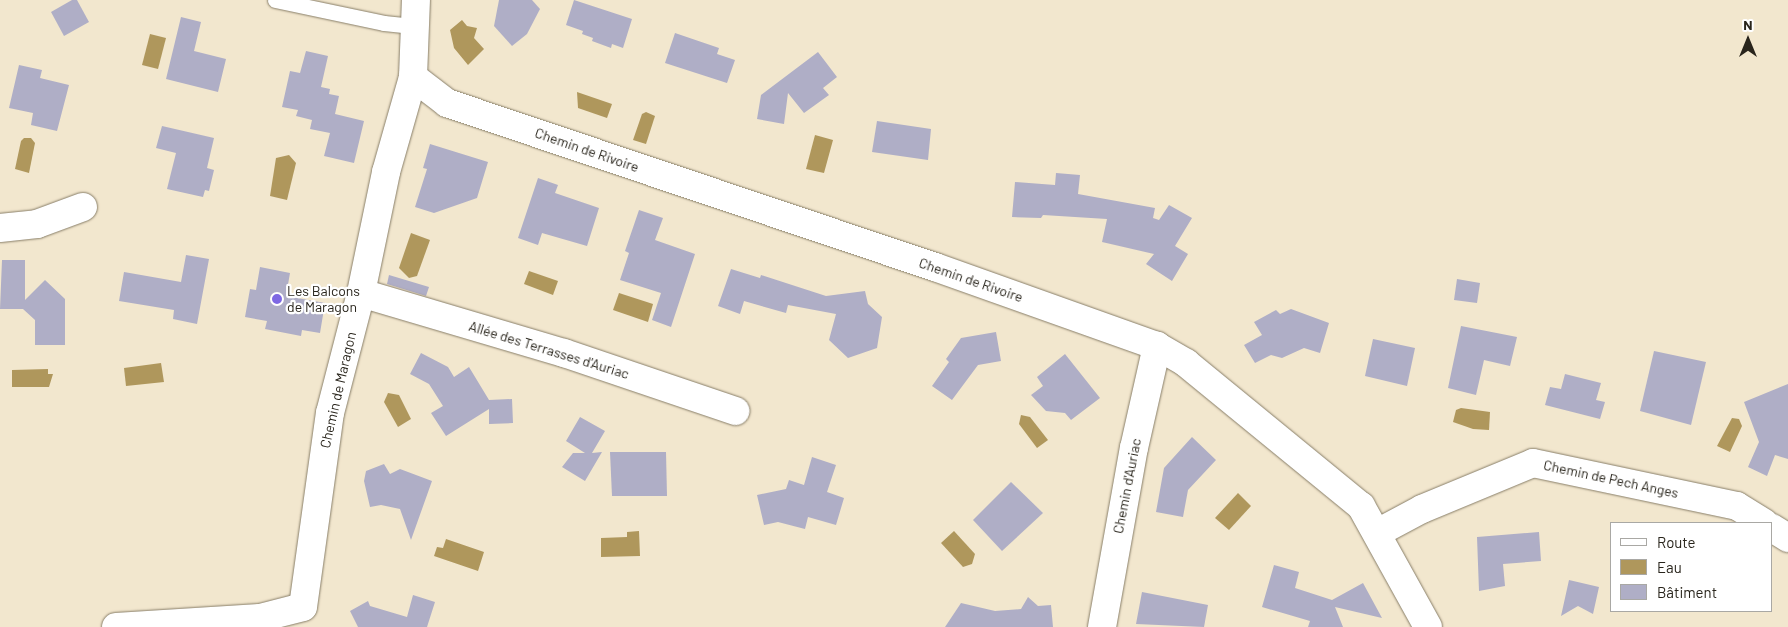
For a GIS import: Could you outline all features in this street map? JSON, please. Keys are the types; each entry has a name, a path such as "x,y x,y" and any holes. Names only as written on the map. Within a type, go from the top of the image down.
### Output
{"street":[{"name":"Chemin de Maragon","path":"116,627 260,618 302,607 330,413 362,292 386,172 413,77 415,13"},
{"name":"Chemin de Rivoire","path":"413,77 447,102 935,267 1157,346 1186,364 1361,506 1428,627"},
{"path":"0,228 37,224 83,207"},
{"name":"Allée des Terrasses d'Auriac","path":"362,292 564,352 735,411"},
{"name":"Chemin d'Auriac","path":"1102,627 1134,448 1157,346"},
{"name":"Chemin de Pech Anges","path":"1377,533 1422,509 1533,463 1737,506 1762,522"},
{"path":"1773,529 1788,538"}],"lane":[{"path":"275,0 384,23 415,13"}],"water":[{"path":"462,20 467,26 477,28 474,38 484,49 468,65 454,48 450,30"},
{"path":"150,34 166,38 158,69 142,65"},
{"path":"577,92 612,104 607,118 578,108"},
{"path":"646,112 655,116 646,144 633,140 642,114"},
{"path":"815,135 833,140 824,173 806,169"},
{"path":"24,138 31,138 35,143 29,173 15,169 21,141"},
{"path":"289,155 296,163 287,200 270,196 276,158"},
{"path":"411,233 430,240 417,276 409,278 399,268"},
{"path":"529,271 558,281 553,295 524,284"},
{"path":"619,293 653,304 648,322 613,310"},
{"path":"161,363 164,382 126,386 124,368"},
{"path":"48,369 48,374 53,374 49,387 12,387 12,370"},
{"path":"388,393 399,395 411,419 398,427 384,402"},
{"path":"1461,408 1490,412 1489,430 1473,429 1453,422 1456,410"},
{"path":"1021,415 1030,417 1048,440 1037,448 1019,424"},
{"path":"1732,418 1739,419 1742,426 1730,452 1717,446"},
{"path":"1238,493 1251,506 1229,530 1215,518"},
{"path":"639,531 640,556 601,557 601,538 627,537 627,532"},
{"path":"954,531 975,554 972,564 963,567 941,543"},
{"path":"446,539 484,552 478,571 434,556 437,547 443,548"}],"building":[{"path":"72,0 77,0 89,22 64,36 51,12"},
{"path":"499,0 532,0 540,9 527,34 512,46 494,26"},
{"path":"574,0 632,19 623,48 612,44 611,48 592,41 593,38 582,34 583,31 566,25"},
{"path":"181,17 201,22 194,51 226,59 218,92 166,79"},
{"path":"675,33 719,48 717,54 735,60 727,83 665,63"},
{"path":"306,51 328,56 321,87 330,89 329,94 339,96 335,114 364,121 354,163 324,156 330,133 310,129 312,120 296,116 298,110 282,107 290,71 300,73"},
{"path":"818,52 837,77 823,88 829,95 804,113 788,93 784,124 757,119 761,95"},
{"path":"19,65 42,70 40,78 69,85 57,131 31,125 33,113 9,108"},
{"path":"877,121 931,129 928,160 872,152"},
{"path":"162,126 214,138 207,168 214,170 209,191 205,190 203,197 167,189 176,153 156,148"},
{"path":"430,144 488,162 477,198 434,213 415,207 427,169 423,168"},
{"path":"1056,173 1080,175 1078,194 1155,208 1153,218 1159,220 1169,205 1192,218 1175,246 1188,254 1172,281 1146,264 1154,254 1102,242 1107,219 1043,215 1041,218 1012,217 1015,182 1055,185"},
{"path":"538,178 558,185 555,193 599,208 587,246 542,233 538,245 518,238"},
{"path":"639,210 663,218 655,240 695,254 671,327 652,320 661,293 620,280 629,253 625,251"},
{"path":"186,255 209,259 197,324 173,319 174,310 119,301 124,272 181,282"},
{"path":"2,260 25,260 25,300 45,280 65,299 65,345 35,345 35,320 23,309 0,309"},
{"name":"Les Balcons de Maragon","path":"260,267 290,273 286,296 325,303 320,333 302,330 301,336 265,329 267,321 245,317 250,289 256,290"},
{"path":"731,269 760,278 761,275 826,296 865,291 868,304 882,317 877,348 848,358 829,340 836,314 788,305 786,313 744,301 740,314 718,306"},
{"path":"389,275 429,287 426,296 387,284"},
{"path":"1457,279 1480,283 1477,303 1454,300"},
{"path":"1291,309 1329,323 1320,353 1304,348 1282,358 1271,355 1255,363 1244,345 1262,335 1254,322 1276,310 1280,314"},
{"path":"1461,326 1517,337 1510,366 1484,360 1476,395 1448,388"},
{"path":"996,332 1001,361 978,365 952,400 932,386 949,362 946,359 961,338"},
{"path":"1373,339 1415,348 1407,386 1365,376"},
{"path":"1654,351 1706,362 1691,425 1640,411"},
{"path":"421,353 448,367 454,377 469,367 489,400 512,399 513,423 489,424 489,409 446,436 431,413 443,406 429,384 410,374"},
{"path":"1065,354 1100,398 1071,420 1065,413 1046,411 1031,395 1043,386 1037,377"},
{"path":"1565,374 1601,383 1596,400 1605,402 1600,419 1545,405 1550,387 1561,389"},
{"path":"1788,384 1788,459 1775,455 1767,476 1748,467 1759,442 1744,402"},
{"path":"580,417 605,431 592,453 602,452 585,481 562,467 573,453 585,453 566,441"},
{"path":"1192,437 1216,460 1188,490 1183,517 1156,512 1164,468"},
{"path":"610,452 666,452 667,496 612,496"},
{"path":"812,457 836,465 827,492 844,498 836,525 808,517 805,529 778,522 764,525 757,495 786,489 789,480 804,485"},
{"path":"384,464 390,474 400,469 432,481 411,540 400,509 381,505 370,507 364,481 366,471"},
{"path":"1011,482 1043,513 1002,551 973,520"},
{"path":"1539,532 1541,561 1503,564 1505,586 1479,591 1477,537"},
{"path":"1274,565 1299,572 1295,588 1332,600 1363,583 1382,618 1335,607 1343,627 1308,627 1310,621 1262,607"},
{"path":"1569,580 1599,587 1593,614 1578,606 1561,616"},
{"path":"1142,592 1208,605 1204,627 1136,624"},
{"path":"413,595 435,602 427,627 358,627 350,611 368,601 370,606 407,617"},
{"path":"1028,597 1038,606 1051,605 1053,627 945,627 961,603 995,611 1021,609"}],"place":[{"name":"Les Balcons de Maragon","path":"277,299"}]}
